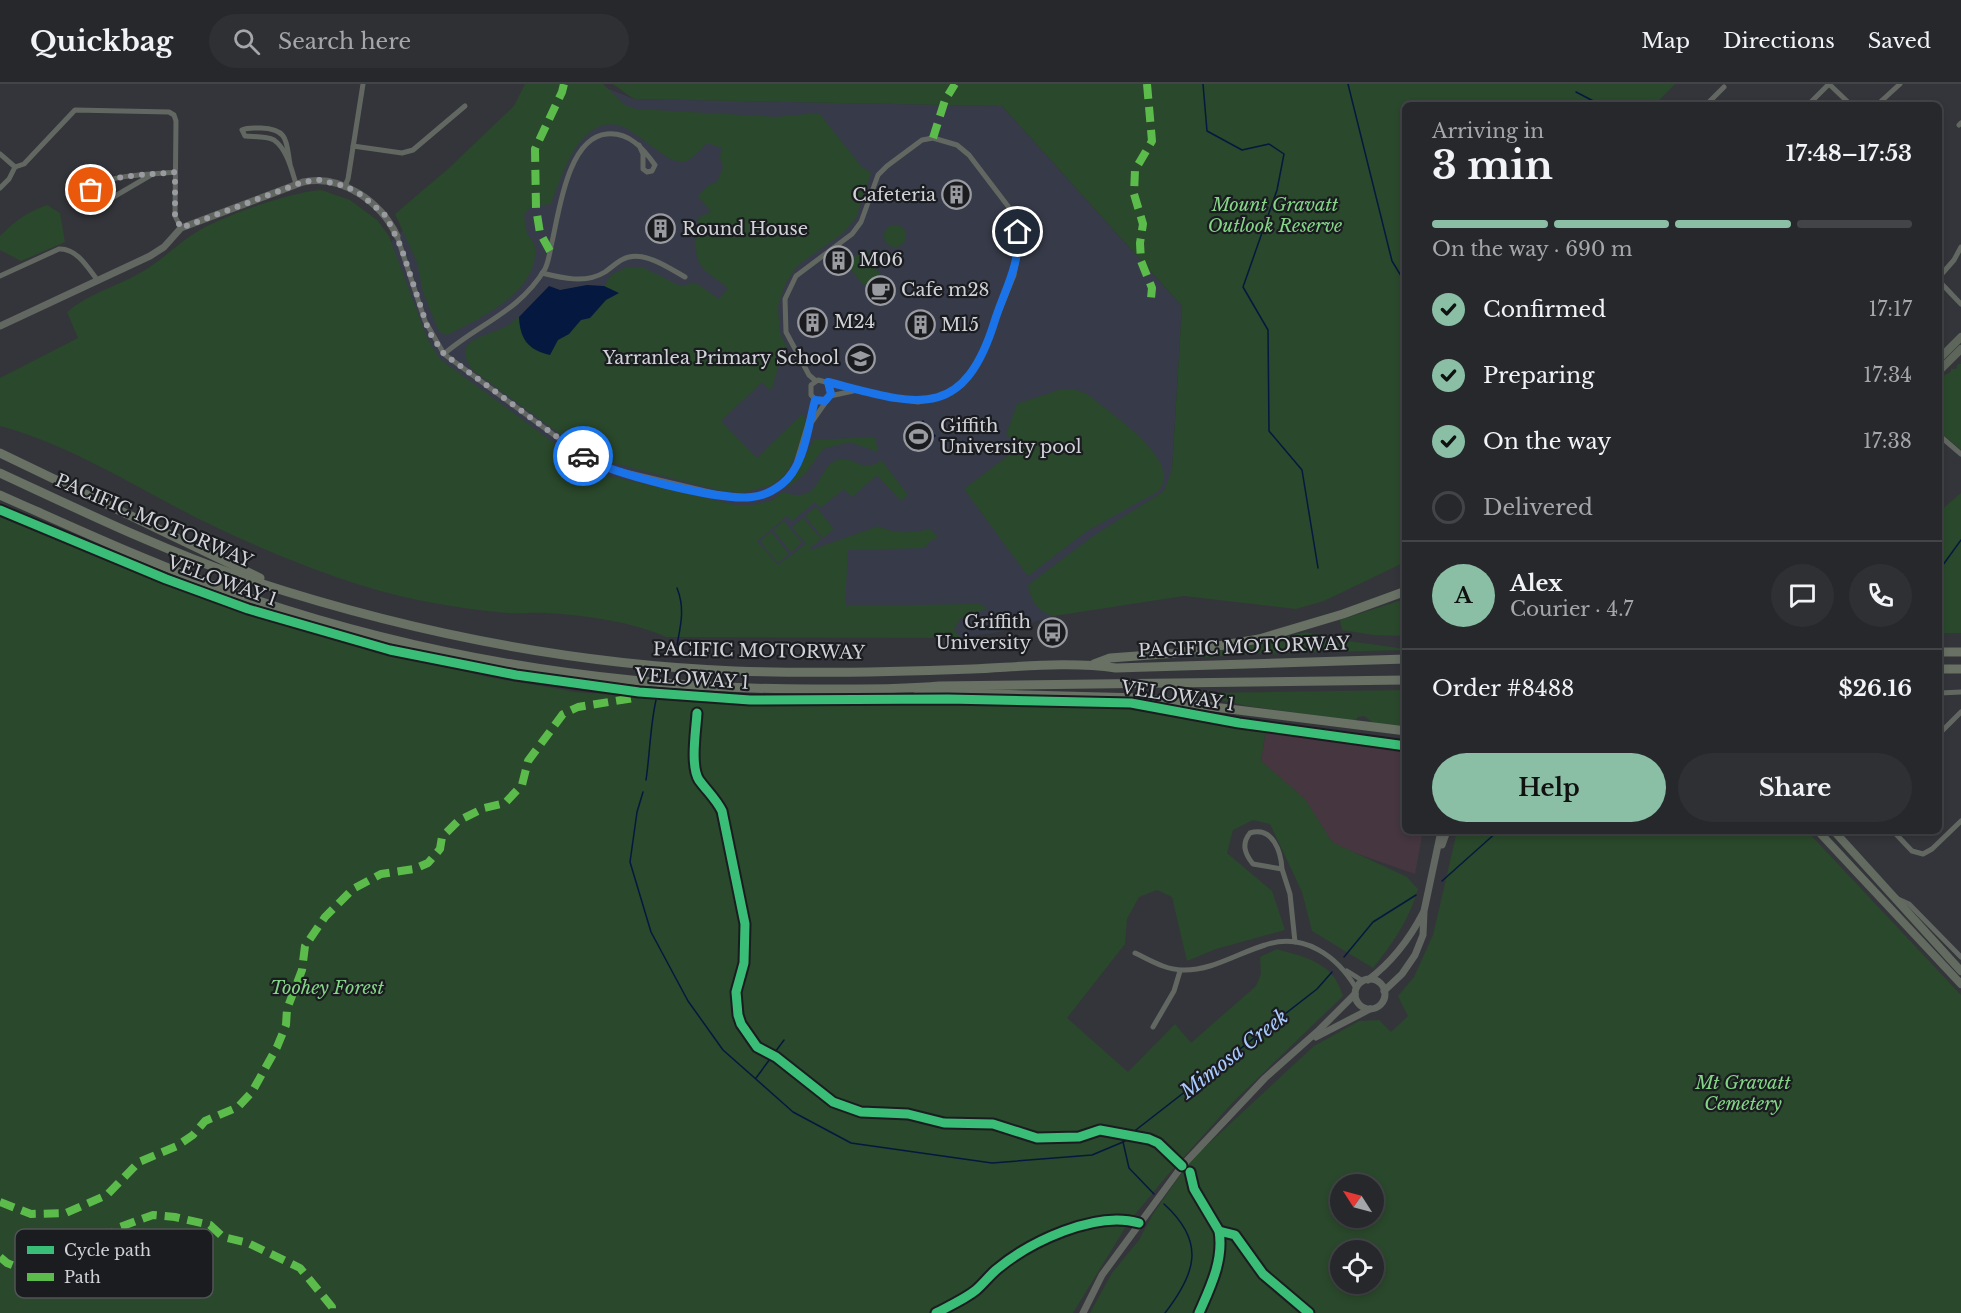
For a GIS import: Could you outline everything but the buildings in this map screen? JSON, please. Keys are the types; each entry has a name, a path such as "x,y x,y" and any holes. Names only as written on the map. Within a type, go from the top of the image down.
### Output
{"highway":[{"path":"0,453 133,516 198,550 255,575 266,584"},
{"name":"PACIFIC MOTORWAY","path":"0,473 151,541 244,578 361,614 445,634 533,651 640,665 737,671 831,671 1092,664 1116,668 1402,659"},
{"name":"PACIFIC MOTORWAY","path":"0,495 124,550 238,594 326,622 452,652 544,670 665,683 766,689 908,689 939,686 1402,680"},
{"path":"1092,664 1110,658 1177,653 1259,639 1343,614 1402,592"},
{"path":"1942,652 1961,652"},
{"path":"1942,669 1961,669"},
{"path":"908,689 921,693 1141,698 1402,731"}],"main road":[{"path":"1942,356 1961,337"},
{"path":"1942,368 1961,349"},
{"path":"1821,834 1961,984"},
{"path":"1839,834 1961,971"}],"street":[{"path":"345,186 354,146 363,84"},
{"path":"1812,102 1829,84 1848,102"},
{"path":"1881,102 1900,84"},
{"path":"1709,102 1724,87"},
{"path":"354,146 409,152 443,123 459,114 465,106"},
{"path":"0,189 9,179 15,167 24,164 75,110 164,110 175,118 175,216 181,228"},
{"path":"290,164 276,142 267,138 244,136 243,130 270,128 278,131 288,145 290,164 296,184"},
{"path":"444,354 468,334 511,309 542,273 546,266 565,185 578,154 589,142 601,134 615,133 639,145 655,165 652,171 647,172 643,169 643,154 639,145"},
{"path":"942,139 963,150 1014,214 1018,232 1017,262 979,361 962,385 941,396 918,402 858,391 824,380 816,381 809,375 786,332 785,299 796,276 852,234 861,222 878,175 887,166 922,140 942,139"},
{"path":"0,153 15,167"},
{"path":"151,175 110,200 98,200 91,195 92,188 100,183 133,176 175,172"},
{"path":"0,326 150,256 171,241 181,228 296,184 319,180 345,186 360,194 386,216 397,236 425,321 444,354 593,462 615,471 722,495 745,498 762,495 781,485 795,467 809,427 815,400 810,391 816,381"},
{"path":"1942,274 1954,260 1961,247"},
{"path":"0,276 59,249 66,249 73,252 98,281"},
{"path":"542,273 587,279 600,275 627,257 646,257 685,277"},
{"path":"1942,284 1961,304"},
{"path":"809,427 832,390 828,382"},
{"path":"815,400 827,399 847,391 858,391"},
{"path":"1942,438 1961,454"},
{"path":"1942,693 1961,692"},
{"path":"1942,731 1961,712"},
{"path":"1896,834 1912,851 1923,854 1932,849 1961,821"},
{"path":"1282,869 1253,864 1247,856 1246,837 1250,833 1261,833 1276,842 1281,852 1282,869 1290,894 1295,942"},
{"path":"1301,1047 1381,1004 1384,991 1402,974 1415,955 1423,935 1424,911 1440,834"},
{"path":"1436,858 1446,834"},
{"path":"1829,842 1835,834"},
{"path":"1894,897 1909,904 1961,957"},
{"path":"1083,1311 1102,1275 1182,1166 1265,1078 1301,1047 1365,980 1383,968 1400,950 1424,911"},
{"path":"1135,953 1162,966 1180,971 1194,970 1279,941 1295,942 1314,947 1331,956 1345,970 1365,980 1380,984 1384,991"},
{"path":"1345,970 1355,991 1358,1004 1371,1009"},
{"path":"1153,1027 1174,992 1180,971"}],"shaded area":[{"path":"554,84 596,84 634,99 1002,106 1182,306 1172,470 1216,511 1119,606 1053,616 1005,631 960,638 666,637 336,295"},
{"path":"1266,729 1402,749 1402,834 1422,834 1415,874 1332,845 1261,761"}],"green space":[{"path":"525,84 603,84 625,105 636,109 775,117 819,113 861,166 871,173 856,218 843,233 798,265 786,282 778,306 780,333 788,349 780,361 771,391 762,382 721,421 757,458 802,414 807,423 793,461 785,475 772,485 741,493 718,490 602,460 575,445 474,371 465,352 467,346 473,341 507,326 519,317 520,327 558,340 569,334 581,320 590,318 606,300 618,293 604,286 611,275 625,268 642,267 680,286 696,283 719,299 728,288 700,264 696,251 696,235 699,217 711,212 698,196 709,185 717,182 723,168 720,156 722,148 707,143 689,160 677,161 667,157 633,132 618,125 604,125 592,130 582,139 566,165 551,204 530,207 524,215 527,233 535,249 533,264 527,278 517,291 490,312 447,335 439,332 423,292 417,262 395,214 448,169 514,106"},
{"name":"Mount Gravatt Outlook Reserve","path":"613,84 1675,84 1657,102 1402,102 1402,563 1324,601 1296,609 1184,596 1053,616 1036,605 1028,585 1095,535 1164,491 1172,470 1182,306 1002,106 634,99"},
{"path":"321,190 350,200 377,220 389,236 427,338 440,359 569,454 600,474 735,505 753,505 771,501 783,492 796,495 805,494 817,484 830,464 837,460 846,459 869,466 882,461 908,495 901,501 877,475 852,497 844,489 820,508 815,502 792,521 787,516 757,541 778,565 806,544 792,527 803,518 821,539 810,548 811,550 879,526 892,531 904,532 931,529 938,538 930,541 924,548 848,550 845,606 979,604 988,608 960,619 954,629 960,638 666,637 624,623 576,615 506,613 432,603 360,585 288,559 218,528 67,451 0,426 0,378 78,338 67,312 75,306 140,273 195,233 221,219 292,195"},
{"path":"47,205 60,213 65,242 21,261 0,250 0,236 16,221"},
{"path":"895,225 903,228 906,236 903,244 895,247 887,244 884,236 887,228"},
{"path":"865,249 874,259 871,262 880,274 864,286 846,263"},
{"path":"1958,364 1961,364 1961,450 1942,434 1942,376 1951,372 1951,369 1956,369"},
{"path":"1059,390 1076,390 1087,394 1134,432 1157,457 1163,470 1164,482 1157,492 1087,531 1028,576 964,489 1022,445 1006,435 1017,404"},
{"path":"875,437 878,452 849,442 823,449 805,474 787,488 814,440"},
{"path":"1961,493 1961,633 1942,633 1942,509"},
{"path":"816,507 834,529 823,538 805,516"},
{"name":"Toohey Forest","path":"0,516 206,600 276,623 487,677 576,692 758,706 991,704 1142,708 1266,729 1261,761 1305,799 1332,842 1407,877 1418,889 1400,931 1373,968 1312,931 1302,892 1270,824 1253,820 1233,830 1227,853 1272,891 1285,930 1216,949 1187,961 1172,897 1157,890 1139,897 1127,919 1125,944 1067,1018 1128,1072 1175,1024 1191,1043 1256,986 1261,974 1260,957 1277,949 1318,963 1333,976 1343,996 1234,1101 1165,1178 1128,1223 1073,1313 0,1313"},
{"path":"784,521 802,543 791,552 773,530"},
{"path":"771,532 789,554 778,563 760,541"},
{"path":"1402,600 1402,636 1373,635 1342,630 1340,620"},
{"path":"1306,632 1332,638 1335,647 1341,640 1402,650 1249,654 1195,658 1195,655 1248,646"},
{"path":"1402,690 1402,728 1376,725 1364,716 1358,717 1355,721 1248,706 1211,698 1201,699 1200,693"},
{"name":"Mt Gravatt Cemetery","path":"1456,834 1810,834 1961,995 1961,1313 1090,1313 1112,1273 1139,1240 1153,1214 1190,1161 1314,1046 1359,1021 1379,1020 1391,1032 1408,1016 1398,996 1414,977 1433,935"}],"water":[{"path":"587,285 604,286 619,293 606,300 590,318 581,320 569,334 558,340 550,355 531,347 521,332 519,317 549,286 560,290"},
{"name":"Giffith University pool","path":"923,420 936,436 916,452 903,437"}],"waterway":[{"path":"1203,84 1207,131 1242,150 1269,144 1284,154 1277,190 1243,287 1268,330 1269,431 1302,470 1318,568"},
{"path":"1348,84 1392,261 1402,277"},
{"path":"1576,92 1595,102"},
{"name":"Mimosa Creek","path":"1942,566 1961,540"},
{"path":"677,588 682,609 677,645"},
{"path":"646,780 656,700"},
{"path":"643,792 637,812 630,862 651,932 688,1001 723,1050 793,1112 851,1143 992,1163 1092,1155 1123,1142"},
{"name":"Mimosa Creek","path":"1442,881 1495,834"},
{"name":"Mimosa Creek","path":"1344,957 1373,922 1416,895"},
{"name":"Mimosa Creek","path":"1132,1133 1317,989 1332,972"},
{"path":"756,1078 784,1040"},
{"name":"Mimosa Creek","path":"1125,1141 1123,1142 1129,1168 1154,1194"},
{"name":"Mimosa Creek","path":"1164,1204 1186,1231 1191,1245 1192,1258 1184,1284 1165,1313"}],"marked path":[{"path":"550,251 540,233 536,208 535,149 564,84"},
{"path":"933,138 945,100 955,84"},
{"path":"1147,84 1152,141 1135,170 1134,194 1143,224 1140,243 1141,261 1152,288 1151,298"},
{"path":"0,1202 31,1214 66,1213 107,1195 139,1162 177,1146 193,1135 205,1121 238,1107 252,1092 277,1047 286,1025 287,1009 302,970 305,946 325,917 353,889 381,874 414,869 428,863 440,849 442,837 458,821 484,808 505,803 522,785 528,761 563,714 578,707 634,698"},
{"path":"117,1229 153,1215 175,1217 210,1225 223,1237 248,1243 300,1268 332,1307 332,1313"},
{"path":"0,1257 15,1266"}],"cycle path":[{"name":"VELOWAY 1","path":"0,510 166,579 248,609 390,650 516,675 639,692 750,700 948,699 1131,703 1239,723 1402,745"},
{"path":"697,713 694,748 696,774 722,811 745,924 744,963 736,992 738,1015 741,1024 757,1047 776,1057 833,1102 861,1112 908,1114 944,1123 993,1124 1037,1138 1079,1137 1100,1130 1149,1139 1158,1143 1182,1166"},
{"path":"1190,1172 1194,1189 1219,1231 1220,1242 1218,1263 1199,1313"},
{"path":"936,1313 972,1293 1010,1259 1044,1239 1064,1231 1103,1221 1122,1220 1139,1223"},
{"path":"1219,1231 1235,1235 1263,1274 1309,1313"}],"way so far":[{"path":"91,190 94,186 104,182 133,176 175,172 175,216 181,228 308,181 319,180 335,183 360,194 378,207 395,232 429,332 444,354 583,456"}],"place":[{"name":"Cafeteria","path":"957,195"},
{"name":"Round House","path":"661,229"},
{"name":"M06","path":"838,260"},
{"name":"Cafe m28","path":"880,290"},
{"name":"M24","path":"813,322"},
{"name":"M15","path":"920,325"},
{"name":"Yarranlea Primary School","path":"860,358"},
{"name":"Giffith University pool","path":"919,436"},
{"name":"Griffith University","path":"1052,632"}],"route":[{"path":"583,456 615,471 651,480 735,497 762,495 781,485 791,474 799,459 815,400 825,401 831,394 832,390 828,382 888,398 918,402 941,396 962,385 979,361 1014,275 1019,246 1018,232"}]}
